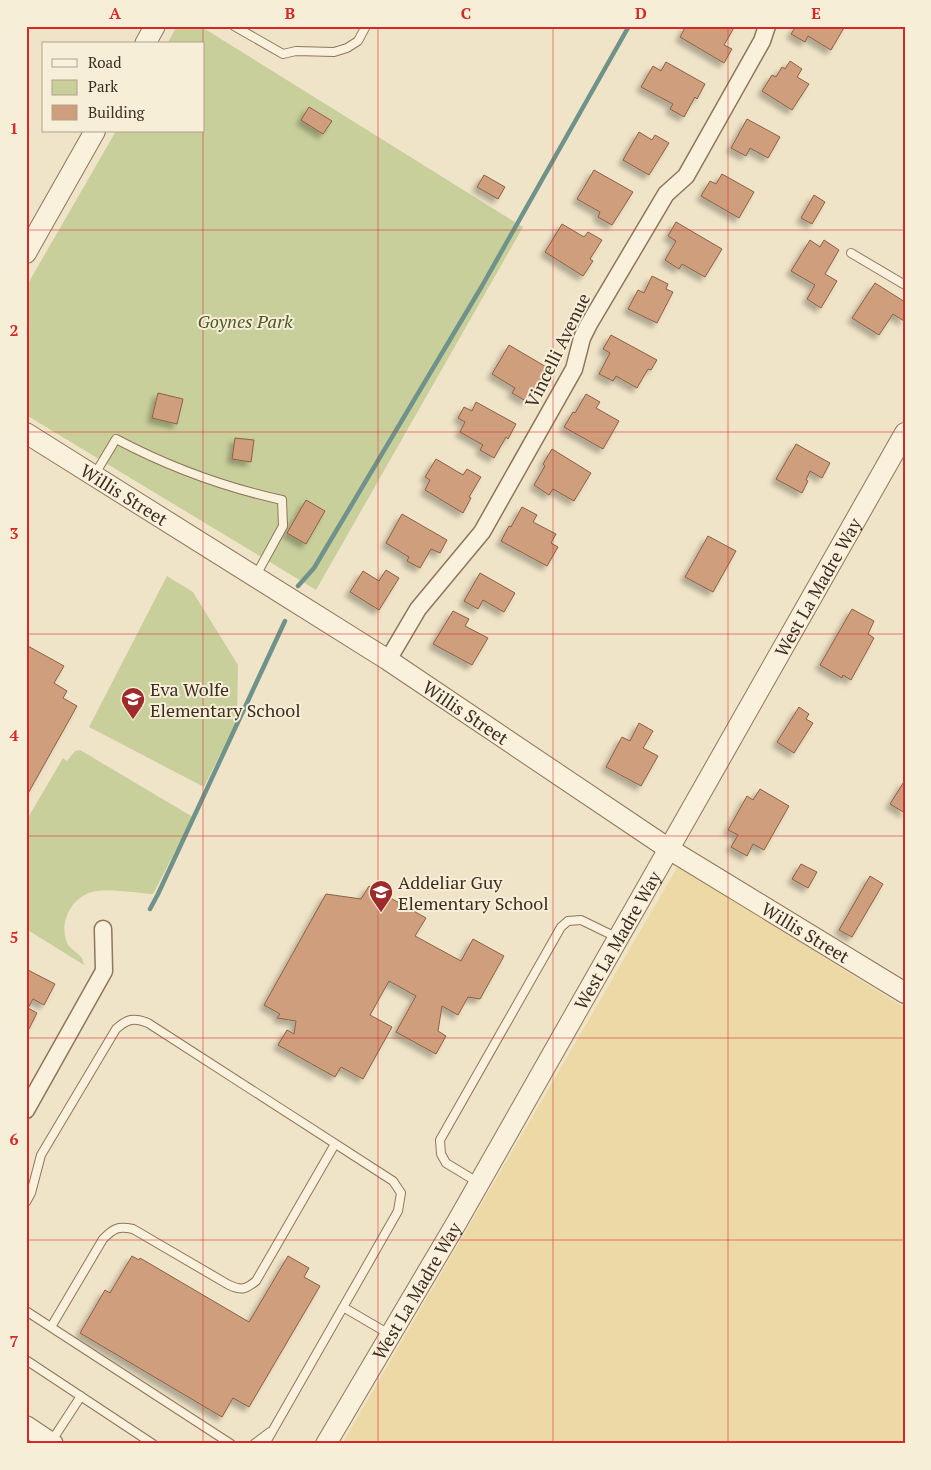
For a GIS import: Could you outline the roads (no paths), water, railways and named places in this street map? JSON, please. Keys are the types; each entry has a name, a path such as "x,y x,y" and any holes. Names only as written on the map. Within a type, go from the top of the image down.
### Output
{"street":[{"path":"146,42 155,26"},
{"name":"Vincelli Avenue","path":"388,660 418,609 482,532 574,369 582,338 589,324 666,194 686,176 762,41 767,26"},
{"path":"26,253 94,132"},
{"name":"Willis Street","path":"26,433 388,660 669,849 905,993"},
{"name":"West La Madre Way","path":"326,1444 391,1335 905,433"},
{"path":"26,1110 104,971 103,929"},
{"path":"26,1426 51,1443"}],"lane":[{"path":"234,26 283,54 296,51 334,52 347,48 358,40 366,26"},
{"path":"850,253 905,285"},
{"path":"94,476 116,439 149,456 196,476 246,492 282,500 283,526 255,578"},
{"path":"478,1183 446,1163 440,1154 440,1140 556,935 568,921 581,920 618,938"},
{"path":"26,1202 31,1193 41,1155 116,1029 132,1018 148,1023 393,1181 401,1193 398,1211 265,1444"},
{"path":"51,1327 103,1239 112,1230 122,1227 133,1229 239,1290 246,1289 256,1281 335,1144"},
{"path":"343,1307 391,1335"},
{"path":"26,1311 231,1444"},
{"path":"26,1360 153,1444"},
{"path":"51,1443 81,1396"},
{"path":"254,1444 273,1430"}],"waterway":[{"path":"298,586 314,568 482,286 629,26"},
{"path":"150,909 285,621"}],"place":[{"name":"Eva Wolfe Elementary School","path":"133,720"},
{"name":"Addeliar Guy Elementary School","path":"381,913"}],"park label":[{"name":"Goynes Park","path":"245,321"}]}
